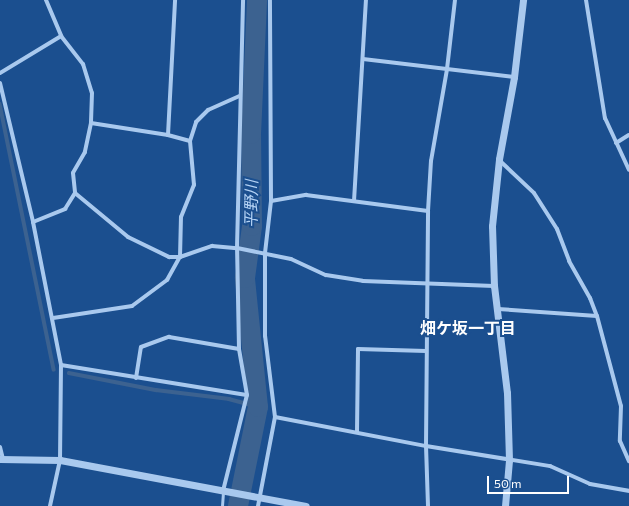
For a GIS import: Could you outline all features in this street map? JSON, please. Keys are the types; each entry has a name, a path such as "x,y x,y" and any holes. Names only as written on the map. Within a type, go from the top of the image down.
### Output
{"street":[{"path":"34,222 65,209 75,193 73,173 85,152 92,124 92,93 83,64 61,36 46,0"},
{"path":"168,135 175,0"},
{"path":"226,492 248,395 239,349 237,248 243,0"},
{"path":"258,506 258,496 275,416 265,336 265,253 271,201 270,0"},
{"path":"354,201 366,0"},
{"path":"428,506 426,446 426,284 428,211 431,161 447,69 455,0"},
{"path":"505,506 509,460 506,394 498,309 494,286 492,226 499,159 514,77 523,0"},
{"path":"586,0 605,118 629,170"},
{"path":"0,73 61,36"},
{"path":"363,59 514,77"},
{"path":"0,83 34,222 53,318 60,365 60,460 50,506"},
{"path":"53,318 132,306 167,280 180,257 181,217 194,185 190,141 196,122 208,110 240,96"},
{"path":"92,124 168,135 190,141"},
{"path":"616,143 629,135"},
{"path":"499,159 534,193 557,229 569,261 597,316 620,406 620,441 629,461"},
{"path":"75,193 128,236 169,257 180,257 212,246 237,248 291,259 326,275 363,281 494,286"},
{"path":"271,201 306,195 428,211"},
{"path":"498,309 597,316"},
{"path":"136,378 141,347 169,338 239,349"},
{"path":"358,432 358,349 426,351"},
{"path":"60,365 248,395"},
{"path":"275,416 426,446 550,466 590,484 629,491"},
{"path":"0,447 2,459 60,460 306,506"}],"lane":[{"path":"222,506 226,492"}],"waterway":[{"name":"平野川","path":"238,506 258,407 245,278 252,226 251,134 257,0"},
{"path":"0,104 54,370"},
{"path":"69,373 156,390 229,399 258,407"}],"district":[{"name":"畑ケ坂一丁目","path":"468,328"}]}
